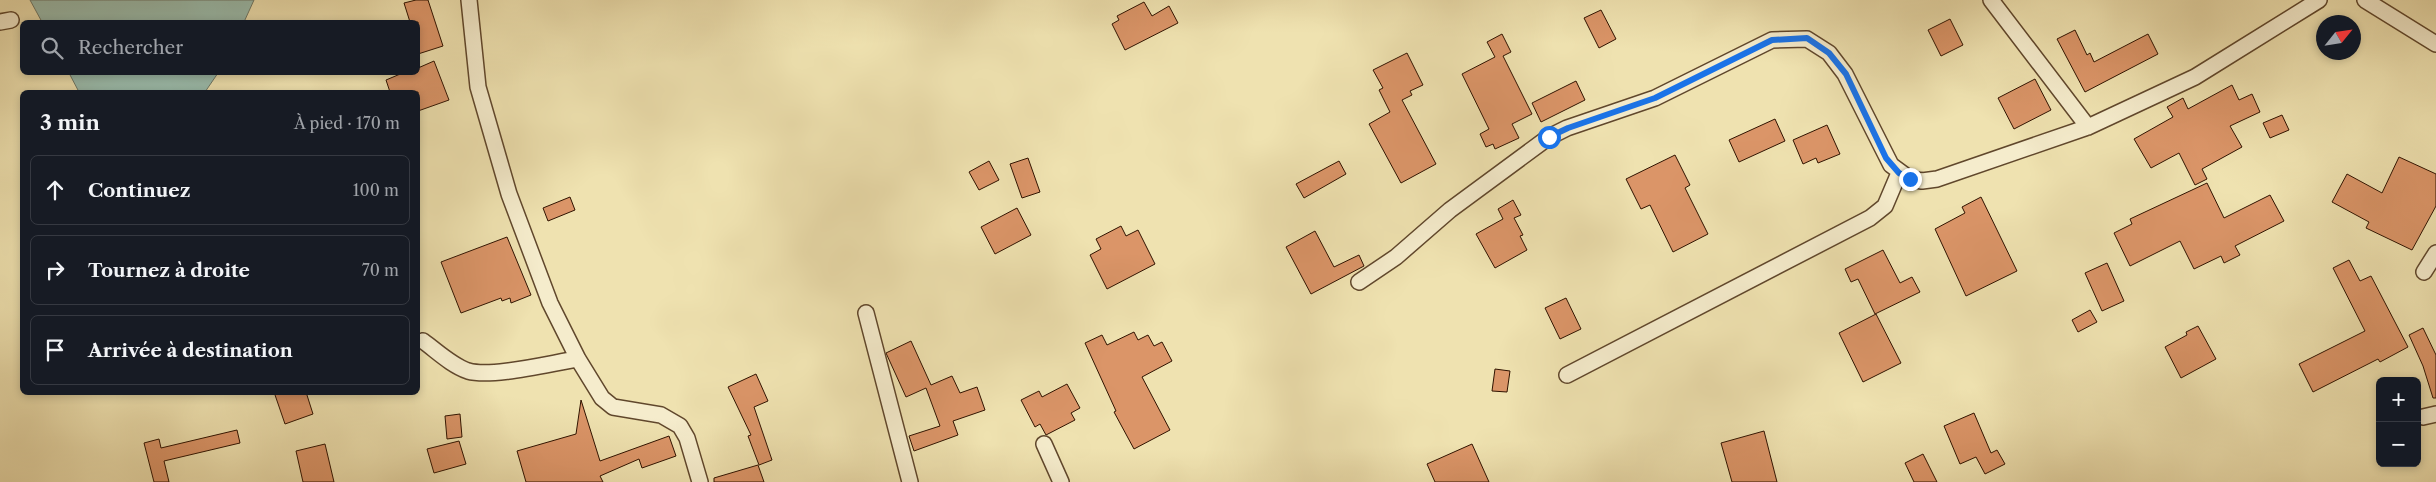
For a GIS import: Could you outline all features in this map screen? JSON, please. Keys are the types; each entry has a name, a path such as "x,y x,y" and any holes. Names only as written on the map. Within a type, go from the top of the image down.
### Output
{"street":[{"path":"469,0 478,87 508,194 550,303 578,359 602,398 613,407 661,415 680,426 687,438 700,482"},
{"path":"1991,0 2088,127"},
{"path":"1359,282 1396,257 1450,210 1549,137 1568,128 1655,98 1772,40 1807,38 1829,53 1846,74 1886,158 1899,173 1916,180 1937,179 2088,127 2194,77 2319,0"},
{"path":"2365,0 2436,44"},
{"path":"1568,375 1870,218 1885,206 1899,173"},
{"path":"2424,272 2436,253"},
{"path":"866,313 910,482"},
{"path":"423,341 452,363 467,370 483,374 578,359"},
{"path":"1044,444 1061,482"}],"shaded area":[{"path":"30,0 254,0 245,20 41,20"},
{"path":"70,75 217,75 206,90 78,90"}],"building":[{"path":"428,0 443,46 420,53 420,20 409,20 404,3"},
{"path":"1144,2 1152,16 1169,6 1178,23 1125,50 1112,24 1119,20 1117,16"},
{"path":"1601,10 1616,39 1599,48 1584,18"},
{"path":"1950,19 1963,45 1941,56 1928,30"},
{"path":"2075,30 2087,55 2090,53 2094,62 2148,34 2158,54 2085,92 2057,39"},
{"path":"1502,34 1511,52 1503,56 1532,114 1512,124 1519,138 1495,149 1493,144 1486,147 1480,134 1489,129 1462,74 1495,57 1487,42"},
{"path":"1407,53 1423,85 1410,91 1412,95 1402,100 1436,164 1401,183 1369,124 1390,112 1379,90 1383,88 1373,70"},
{"path":"434,61 449,100 420,110 420,90 389,90 386,80 398,75 420,75 420,67"},
{"path":"2035,79 2051,110 2014,129 1998,98"},
{"path":"1576,81 1585,100 1541,122 1532,103"},
{"path":"2232,85 2239,100 2252,94 2260,112 2230,126 2242,147 2202,169 2207,179 2195,185 2179,153 2151,168 2134,139 2173,117 2167,107 2183,98 2188,109"},
{"path":"2282,115 2289,130 2270,138 2263,123"},
{"path":"1775,119 1785,141 1739,162 1729,140"},
{"path":"1827,125 1840,154 1818,163 1816,158 1803,164 1793,140"},
{"path":"1675,155 1690,185 1685,188 1708,234 1673,252 1650,205 1641,209 1626,179"},
{"path":"2399,157 2436,174 2436,206 2412,250 2366,228 2369,222 2332,202 2347,174 2382,193"},
{"path":"1028,158 1040,192 1022,198 1010,164"},
{"path":"989,161 999,180 979,190 969,172"},
{"path":"1339,161 1346,174 1304,198 1296,184"},
{"path":"2207,183 2224,218 2270,195 2284,221 2235,246 2240,255 2224,263 2221,256 2194,269 2180,241 2130,266 2114,233 2132,224 2130,219"},
{"path":"570,197 575,210 548,221 543,208"},
{"path":"1981,197 2017,271 1966,296 1935,229 1965,213 1962,207"},
{"path":"1513,200 1521,215 1514,218 1523,235 1520,236 1527,250 1495,268 1476,234 1503,219 1498,209"},
{"path":"1017,208 1031,235 995,254 981,227"},
{"path":"1121,226 1126,236 1138,230 1155,264 1107,289 1090,255 1101,249 1096,239"},
{"path":"1315,231 1334,267 1359,255 1364,266 1311,294 1286,247"},
{"path":"507,237 531,295 511,303 510,298 502,301 501,298 461,313 441,262"},
{"path":"1883,250 1900,283 1912,277 1920,292 1875,314 1858,279 1851,282 1845,269"},
{"path":"2349,260 2360,281 2371,276 2408,347 2380,362 2378,359 2313,392 2299,364 2365,331 2333,268"},
{"path":"2107,263 2124,301 2102,311 2085,273"},
{"path":"1566,298 1581,329 1560,339 1545,308"},
{"path":"2090,310 2097,322 2078,332 2072,320"},
{"path":"1876,314 1901,363 1863,382 1839,333"},
{"path":"2198,326 2216,359 2181,378 2165,347 2187,335 2186,332"},
{"path":"2423,328 2436,355 2436,398 2433,398 2423,366 2409,335"},
{"path":"1134,332 1138,340 1148,335 1154,346 1162,342 1172,361 1142,377 1170,430 1134,449 1114,412 1116,411 1085,343 1102,335 1107,345"},
{"path":"911,341 931,385 952,376 960,393 977,387 985,410 953,421 958,435 914,451 909,436 940,426 926,388 906,397 886,353"},
{"path":"1495,369 1510,371 1507,392 1492,391"},
{"path":"756,374 768,401 754,407 772,460 759,465 748,436 751,435 728,387"},
{"path":"1067,384 1080,408 1071,413 1075,420 1046,435 1040,424 1035,427 1021,400 1039,391 1042,397"},
{"path":"275,395 307,395 313,414 285,424"},
{"path":"581,400 600,461 669,436 676,456 642,468 639,459 600,476 603,482 526,482 517,451 576,434"},
{"path":"1974,413 1991,453 1997,450 2005,464 1985,474 1976,457 1960,464 1944,426"},
{"path":"460,414 462,437 447,439 445,416"},
{"path":"237,430 240,443 164,461 169,482 154,482 144,443 159,439 161,448"},
{"path":"1764,431 1777,482 1732,482 1721,443"},
{"path":"459,441 466,464 434,473 427,449"},
{"path":"325,444 334,482 303,482 296,451"},
{"path":"1472,444 1489,482 1435,482 1427,464"},
{"path":"1923,454 1937,482 1914,482 1905,463"},
{"path":"758,465 764,482 714,482 714,478"}],"route":[{"path":"1549,137 1568,128 1655,98 1772,40 1807,38 1829,53 1846,74 1886,158 1899,173 1910,179"}]}
